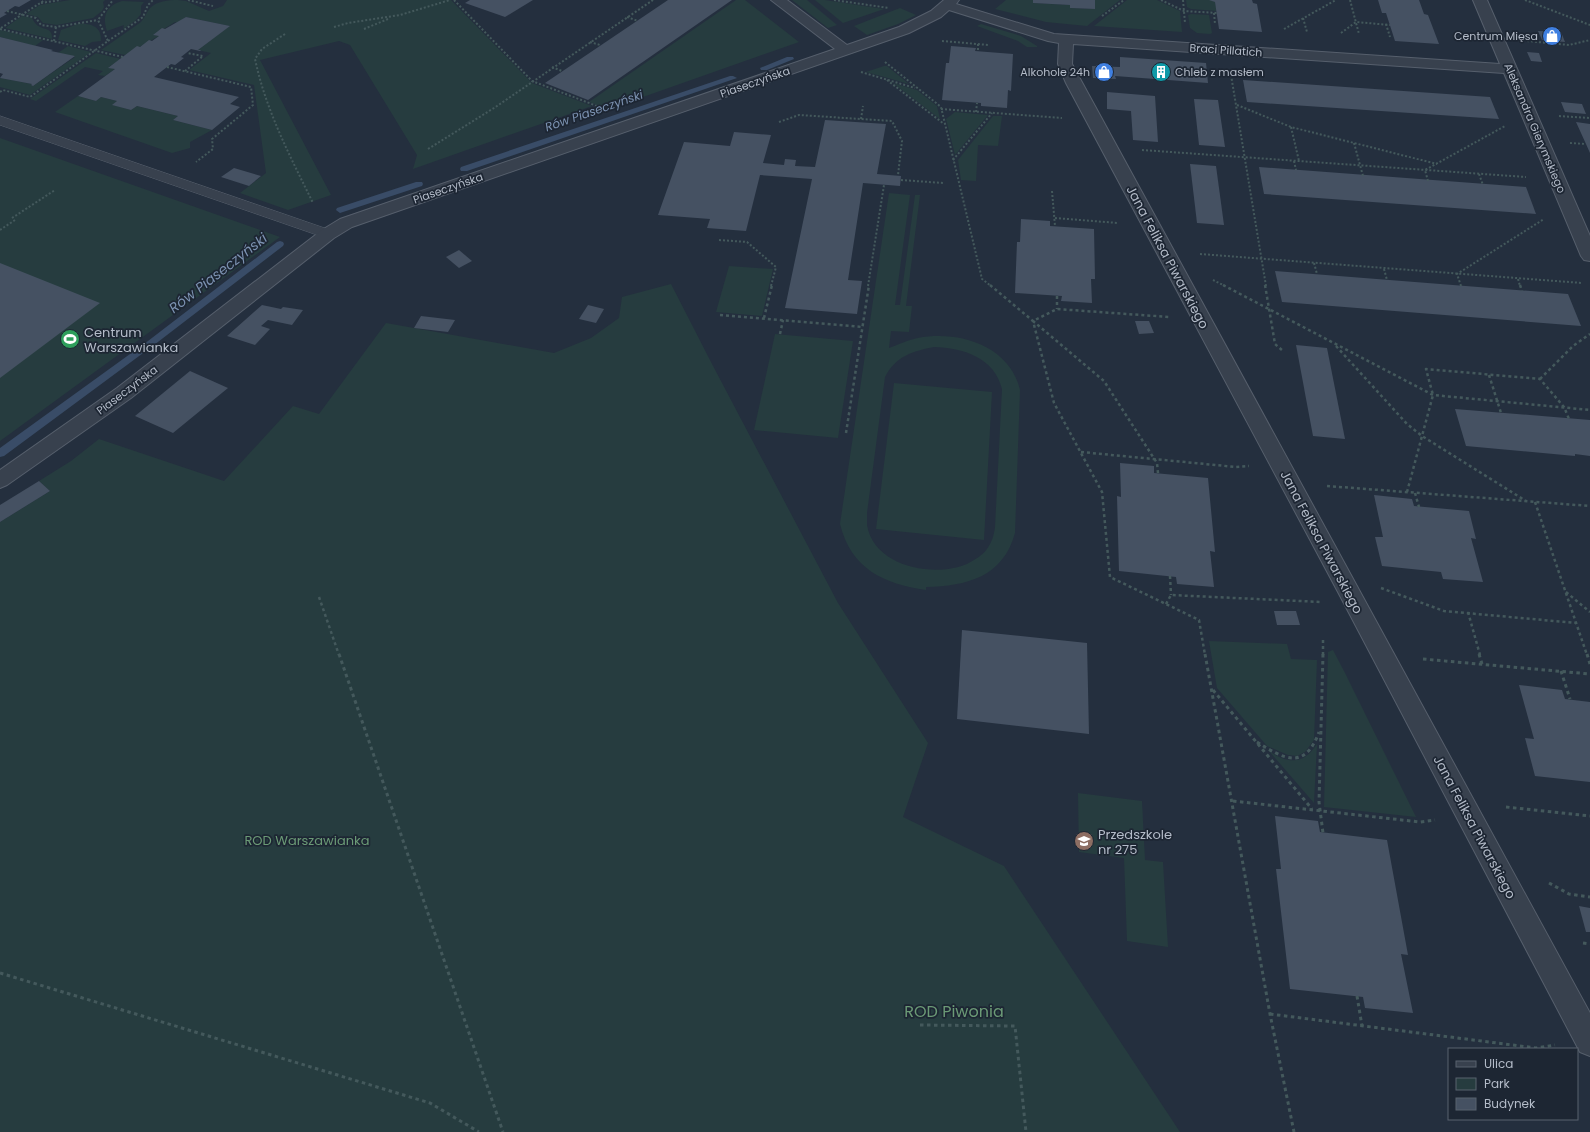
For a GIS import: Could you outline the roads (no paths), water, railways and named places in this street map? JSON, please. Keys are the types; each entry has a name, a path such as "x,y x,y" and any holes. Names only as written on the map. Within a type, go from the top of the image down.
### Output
{"street":[{"path":"778,0 845,50"},
{"name":"Aleksandra Gierymskiego","path":"1480,0 1590,256"},
{"name":"Piaseczyńska","path":"0,480 124,393 328,234 346,223 845,50 919,23 936,14 949,3"},
{"name":"Braci Pillatich","path":"949,3 1042,35 1066,39 1510,69"},
{"name":"Jana Feliksa Piwarskiego","path":"1066,39 1065,64 1074,83 1469,815 1589,1041"}],"lane":[{"path":"0,120 328,234"}],"waterway":[{"name":"Rów Piaseczyński","path":"764,68 790,59"},
{"name":"Rów Piaseczyński","path":"464,169 733,78"},
{"name":"Rów Piaseczyński","path":"340,210 419,184"},
{"name":"Rów Piaseczyński","path":"0,453 151,343 280,244"}],"place":[{"name":"Centrum Mięsa","path":"1552,36"},
{"name":"Alkohole 24h","path":"1104,72"},
{"name":"Chleb z masłem","path":"1161,72"},
{"name":"Centrum Warszawianka","path":"70,339"},
{"name":"Przedszkole nr 275","path":"1084,841"}],"park label":[{"name":"ROD Warszawianka","path":"307,840"},
{"name":"ROD Piwonia","path":"954,1011"}]}
